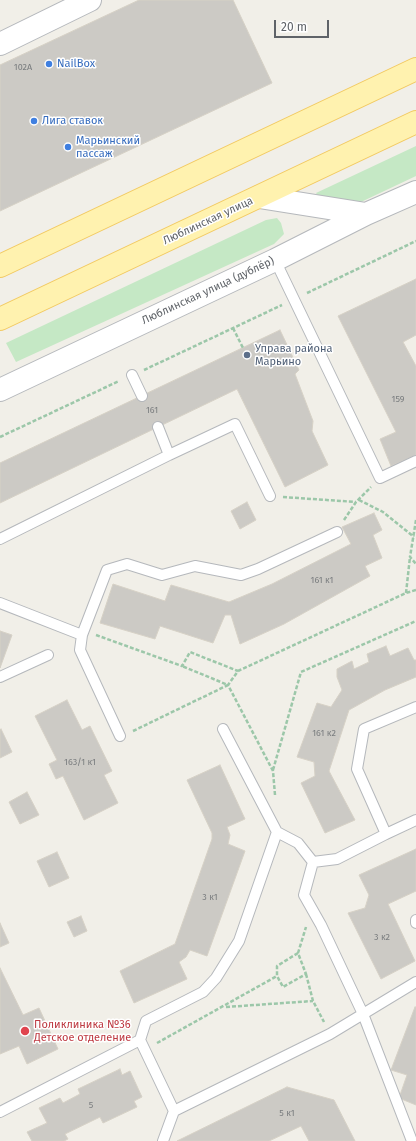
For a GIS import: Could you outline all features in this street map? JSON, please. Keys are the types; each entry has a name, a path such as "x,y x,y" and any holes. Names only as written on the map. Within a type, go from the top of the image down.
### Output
{"main road":[{"path":"0,266 416,69"},
{"name":"Люблинская улица","path":"0,319 416,122"}],"street":[{"path":"0,44 89,0"},
{"name":"Люблинская улица (дублёр)","path":"0,390 275,260 366,214 416,192"},
{"path":"259,197 366,214"}],"lane":[{"path":"275,260 380,478 416,461"},
{"path":"132,375 142,396"},
{"path":"0,540 169,455 235,424 270,496"},
{"path":"158,427 169,455"},
{"path":"120,736 80,650 82,636 106,570 127,564 162,575 195,566 241,575 258,569 337,532"},
{"path":"0,603 82,636"},
{"path":"0,678 48,655"},
{"path":"386,834 357,769 364,729 416,707"},
{"path":"223,729 277,832 298,843 313,862"},
{"path":"313,862 337,860 416,820"},
{"path":"174,1111 143,1051 140,1040 146,1021 203,992 216,978 239,941 277,832"},
{"path":"313,862 304,895 310,909 321,925 363,1014 412,1141"},
{"path":"163,1141 174,1111 330,1034 416,982"},
{"path":"0,1112 140,1040"}],"path":[{"path":"0,436 416,241"},
{"path":"233,328 243,348"},
{"path":"337,532 357,501 380,478"},
{"path":"270,496 357,501 383,512 414,537"},
{"path":"406,593 416,520"},
{"path":"410,557 416,564"},
{"path":"120,736 157,720 228,685 238,671 406,593 416,590"},
{"path":"275,802 273,771 301,672 416,621"},
{"path":"82,636 93,634 182,666 228,685 273,771"},
{"path":"182,666 190,652 238,671"},
{"path":"310,909 298,953 306,974 313,1001 330,1034"},
{"path":"298,953 276,966 277,976 283,987 306,974"},
{"path":"143,1051 277,976"},
{"path":"223,1007 313,1001"}],"green space":[{"path":"416,146 416,176 361,202 321,200 316,193"},
{"path":"277,218 281,223 284,234 274,244 16,362 6,343 266,220"}],"building":[{"name":"Марьинский пассаж","path":"139,0 233,0 272,83 0,211 0,65"},
{"path":"416,279 416,335 403,342 416,366 416,455 391,466 380,439 396,432 338,316"},
{"path":"280,330 299,370 295,374 313,421 312,431 328,465 285,487 237,389 0,503 0,463"},
{"path":"247,502 256,520 240,529 231,511"},
{"path":"374,513 382,530 373,535 382,558 365,566 370,576 284,624 240,644 231,615 225,615 213,643 160,626 155,639 100,623 113,584 165,601 171,585 229,602 272,584 351,544 342,527"},
{"path":"0,631 12,635 0,668"},
{"path":"386,646 390,656 408,648 414,660 416,660 416,677 385,690 349,710 329,771 355,820 325,833 301,783 315,776 314,762 297,757 317,703 331,707 342,690 337,677 337,669 352,661 354,669 369,662 367,654"},
{"path":"67,700 82,730 90,726 112,771 104,775 118,803 84,820 63,776 56,779 49,764 57,760 35,716"},
{"path":"1,729 12,752 0,758 0,730"},
{"path":"220,765 245,819 227,827 230,835 228,844 245,851 207,956 190,950 186,957 179,962 187,979 134,1003 120,971 175,944 212,839 212,833 187,780"},
{"path":"27,792 39,815 20,824 9,802"},
{"path":"416,849 416,891 388,904 415,961 381,979 348,913 365,908 369,895 359,875"},
{"path":"57,852 69,878 49,887 37,861"},
{"path":"81,916 87,931 74,937 67,922"},
{"path":"0,923 9,943 0,947"},
{"name":"Поликлиника №36 Детское отделение","path":"0,968 23,1015 39,1008 58,1049 27,1064 19,1046 0,1054"},
{"path":"415,1007 416,1105 399,1098 407,1075 391,1070"},
{"path":"120,1069 122,1075 130,1071 142,1097 134,1101 137,1107 103,1123 100,1117 65,1134 68,1139 64,1141 32,1141 27,1132 47,1123 39,1108 60,1098 63,1103 80,1094 78,1089"},
{"path":"287,1087 334,1100 355,1141 309,1141 301,1126 269,1141 177,1141"}],"place":[{"name":"NailBox","path":"49,64"},
{"name":"Лига ставок","path":"34,121"},
{"name":"Марьинский пассаж","path":"68,147"},
{"name":"Управа района Марьино","path":"247,355"},
{"name":"Поликлиника №36 Детское отделение","path":"25,1031"}]}
